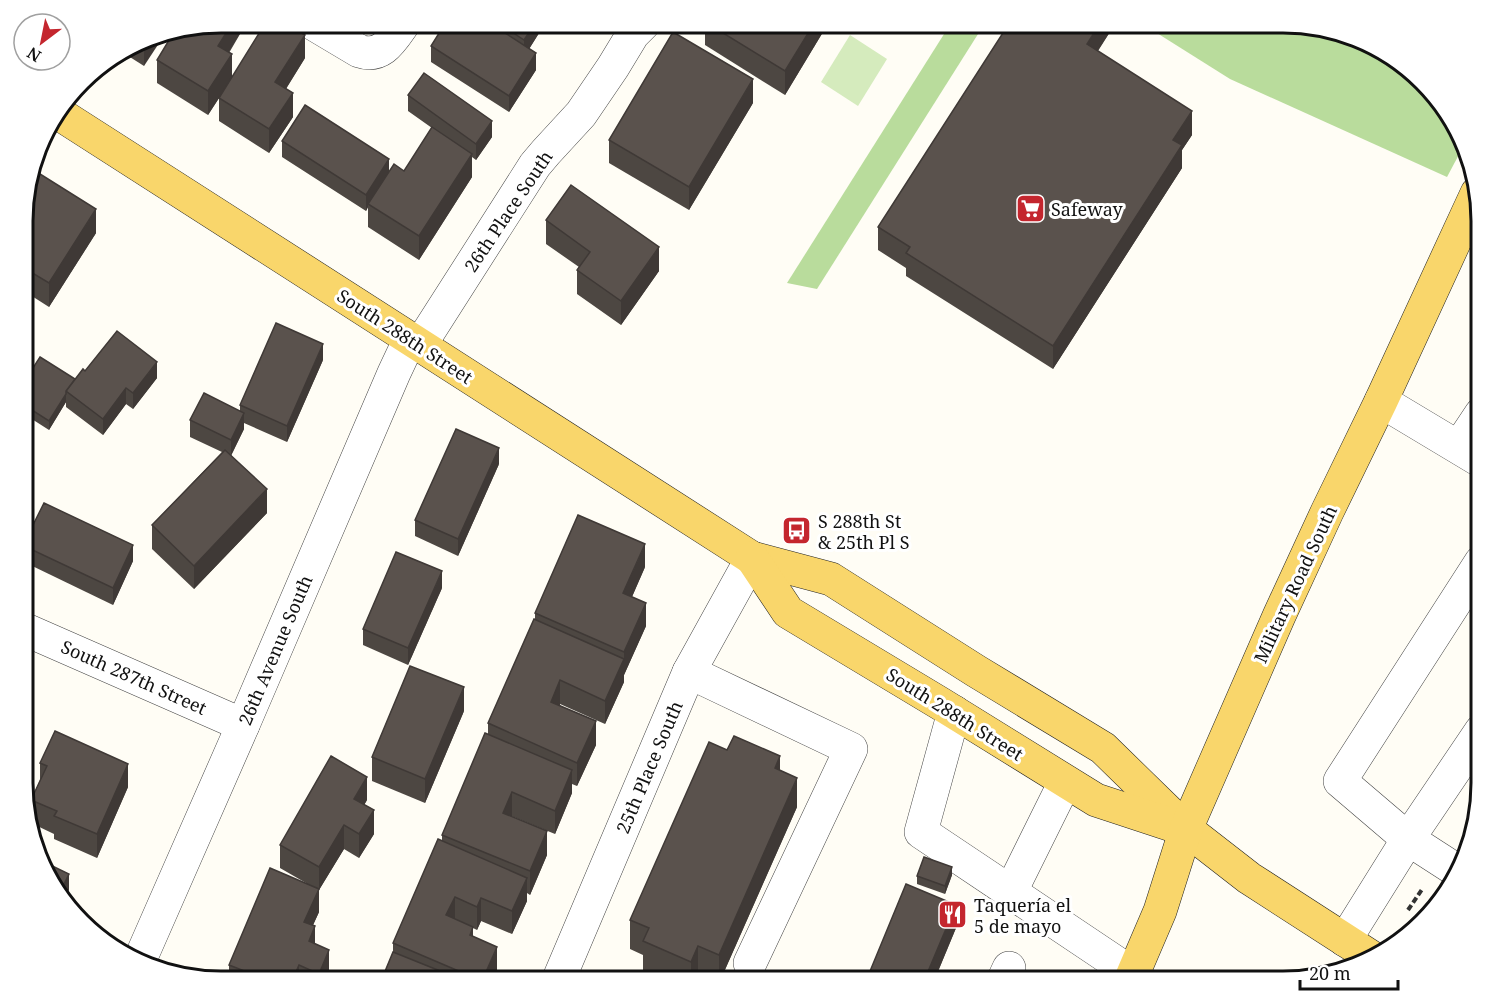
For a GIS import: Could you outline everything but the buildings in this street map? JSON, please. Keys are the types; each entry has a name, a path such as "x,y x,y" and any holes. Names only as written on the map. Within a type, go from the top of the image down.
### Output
{"main road":[{"name":"South 288th Street","path":"65,117 752,558 831,579 1103,748 1186,829 1249,878 1365,952"},
{"name":"Military Road South","path":"1134,971 1160,911 1186,829 1279,616 1471,207"},
{"name":"South 288th Street","path":"752,558 788,612 1096,800 1186,829"}],"street":[{"path":"330,33 367,54 381,50 396,33"},
{"name":"26th Place South","path":"415,342 535,165 581,114 614,67 633,33"},
{"name":"26th Avenue South","path":"143,954 390,384 415,342"},
{"path":"1381,401 1470,454"},
{"name":"25th Place South","path":"562,971 689,672 752,558"},
{"path":"1451,867 1408,839 1340,781 1471,578"},
{"name":"South 287th Street","path":"33,633 243,725"},
{"path":"689,672 851,749 750,963"},
{"path":"954,712 921,832 1011,891 1123,971"},
{"path":"1346,939 1408,839 1471,746"},
{"path":"1011,891 1065,782"}],"path":[{"path":"1408,910 1426,884"}],"green space":[{"path":"945,33 979,33 817,289 787,283"},
{"path":"1157,33 1283,33 1308,35 1344,43 1388,65 1416,88 1446,127 1459,155 1447,177 1230,79"},
{"path":"850,35 887,59 858,106 821,82"}],"place":[{"name":"Safeway","path":"1030,209"},
{"name":"S 288th St & 25th Pl S","path":"797,531"},
{"name":"Taquería el 5 de mayo","path":"953,915"}]}
